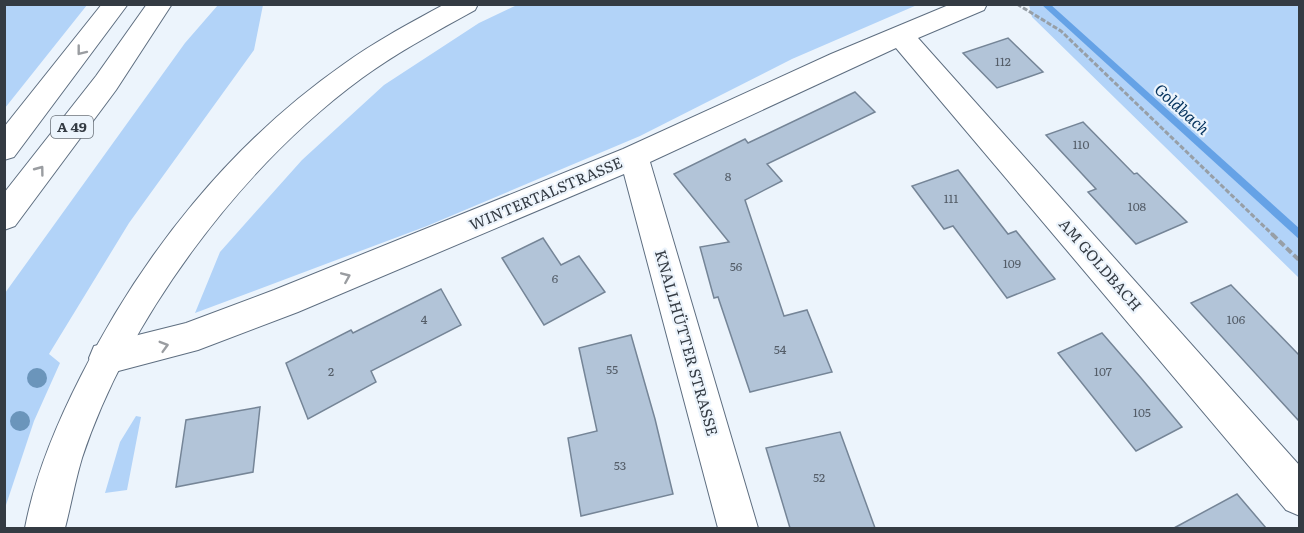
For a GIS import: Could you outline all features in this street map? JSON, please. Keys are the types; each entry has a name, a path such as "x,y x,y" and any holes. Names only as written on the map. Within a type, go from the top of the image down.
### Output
{"main road":[{"name":"A 49","path":"4,149 116,4"},
{"name":"A 49","path":"4,217 160,4"},
{"path":"138,37 177,4"},
{"path":"45,528 63,458 107,358 135,308 165,262 196,221 261,149 339,81 410,34 466,4"},
{"name":"WINTERTALSTRASSE","path":"107,358 186,339 242,318 634,157 900,35 975,4"},
{"name":"AM GOLDBACH","path":"900,35 1299,496"},
{"name":"KNALLHÜTTER STRASSE","path":"634,157 738,528"}],"path":[{"path":"1017,4 1061,31 1299,261"}],"shaded area":[{"path":"4,5 87,5 5,108 4,108"},
{"path":"218,5 263,5 254,50 129,223 49,354 60,363 34,421 5,508 5,293 185,43"},
{"path":"517,5 917,5 792,59 640,136 427,226 195,313 220,252 302,160 384,85 479,23"},
{"path":"1029,5 1299,5 1299,278 1032,17"},
{"path":"136,416 141,417 127,490 105,493 120,442"}],"building":[{"path":"1008,38 1043,72 997,88 963,53"},
{"path":"855,92 875,112 767,164 782,181 745,200 784,316 807,310 832,372 750,392 718,297 714,298 700,247 729,242 674,174 745,139 748,143"},
{"path":"1083,122 1134,174 1137,173 1187,222 1136,244 1088,192 1096,189 1046,135"},
{"path":"958,170 1008,234 1016,231 1055,279 1007,298 953,226 944,229 912,186"},
{"path":"543,238 561,265 579,256 605,292 544,325 502,258"},
{"path":"1231,285 1299,355 1299,421 1191,303"},
{"path":"441,289 461,325 371,371 376,382 308,419 286,363"},
{"path":"1102,333 1182,427 1136,451 1058,353"},
{"path":"631,335 673,494 581,516 568,438 597,431 579,348"},
{"path":"260,407 253,472 176,487 186,420"},
{"path":"840,432 875,528 790,528 766,448"},
{"path":"1237,494 1266,528 1174,528"}],"waterway":[{"name":"Goldbach","path":"1045,4 1300,236"}]}
